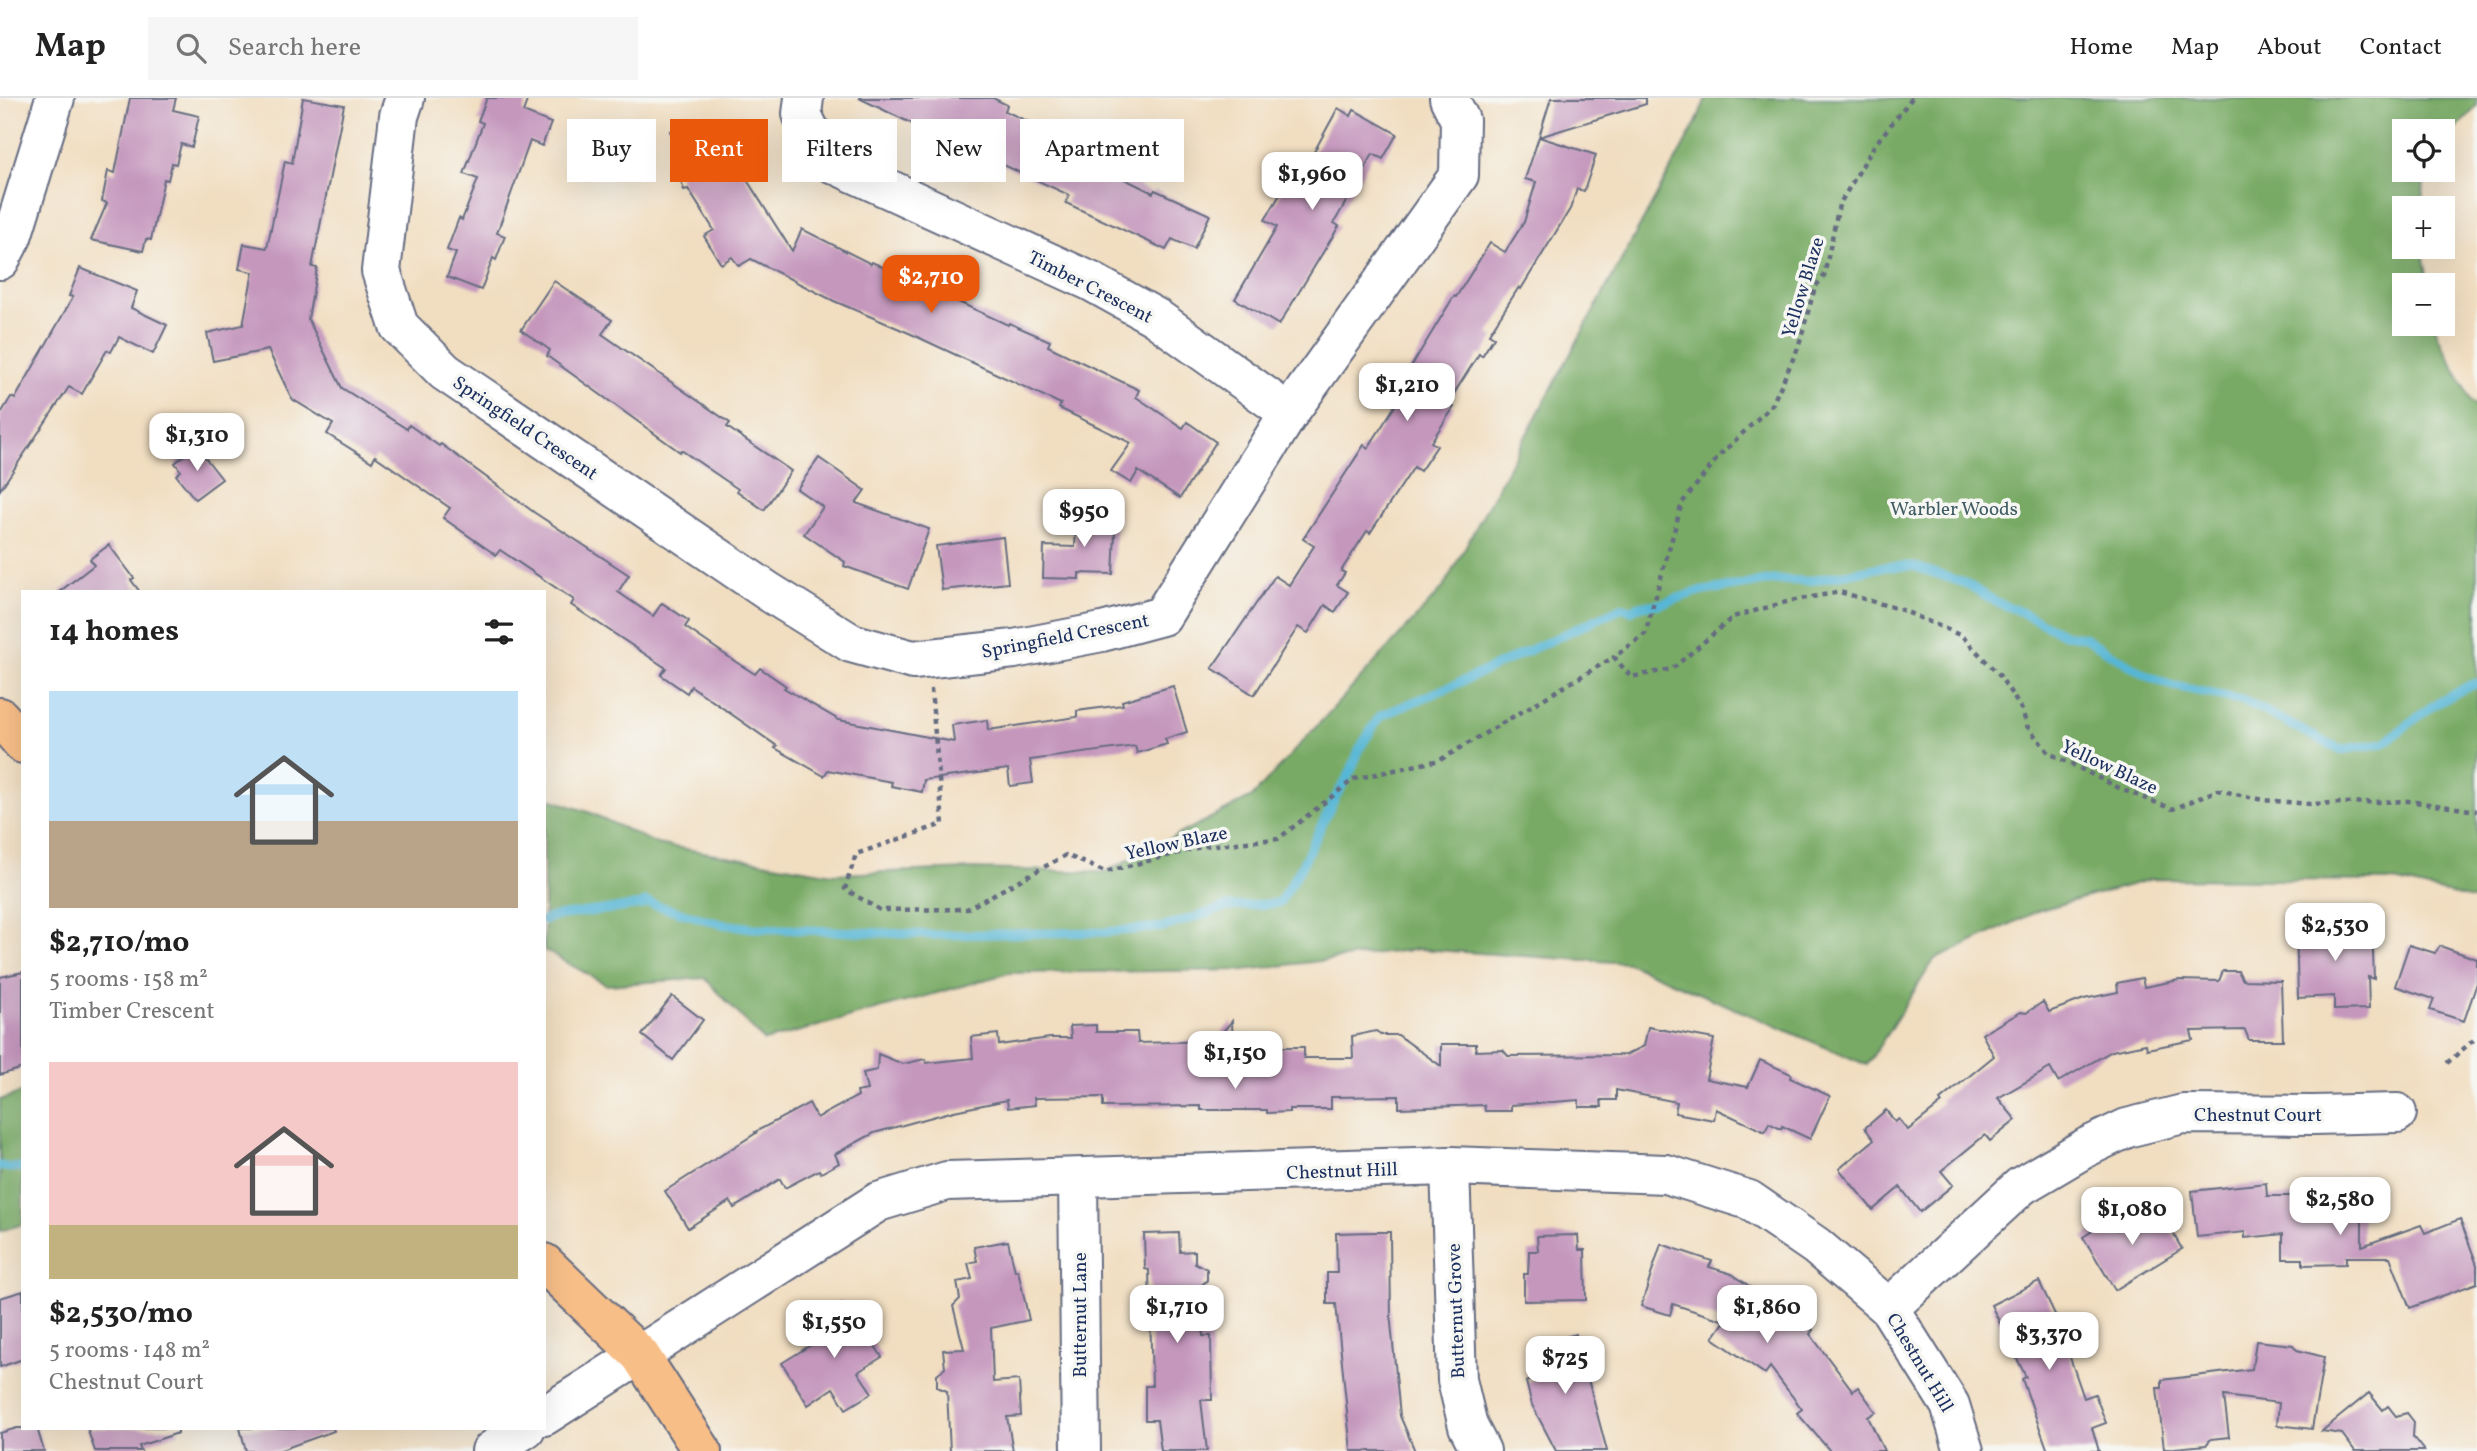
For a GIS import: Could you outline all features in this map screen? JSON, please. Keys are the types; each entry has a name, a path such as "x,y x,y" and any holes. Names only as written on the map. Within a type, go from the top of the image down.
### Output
{"main road":[{"path":"0,717 21,742"},
{"path":"546,1265 640,1355 702,1451"}],"street":[{"path":"0,260 12,237 55,98"},
{"name":"Springfield Crescent","path":"405,98 399,116 381,271 399,326 445,372 769,592 851,643 913,660 1014,649 1102,632 1162,616 1289,413 1459,175 1460,120 1449,98"},
{"name":"Timber Crescent","path":"804,98 802,114 822,159 1090,281 1156,317 1289,413"},
{"name":"Chestnut Court","path":"1889,1308 2021,1186 2087,1147 2127,1128 2183,1114 2397,1113"},
{"name":"Chestnut Hill","path":"546,1415 878,1202 947,1181 1450,1166 1666,1174 1749,1200 1816,1246 1889,1308 1950,1405 1964,1451"},
{"name":"Butternut Grove","path":"1450,1166 1457,1380 1468,1426 1480,1451"},
{"name":"Butternut Lane","path":"1078,1178 1081,1451"},
{"path":"491,1451 523,1430"}],"path":[{"name":"Yellow Blaze","path":"931,689 943,824 856,854 845,889 880,910 967,909 1066,855 1105,872 1205,846 1278,839 1354,779 1440,760 1614,657 1646,634 1682,503 1720,455 1772,405 1798,348 1815,287 1824,276 1839,205 1874,146 1912,98"},
{"name":"Yellow Blaze","path":"1614,657 1631,677 1672,669 1733,617 1790,601 1840,592 1902,610 1962,636 2000,676 2022,710 2028,726 2049,753 2123,790 2173,809 2218,790 2263,800 2310,804 2408,801 2477,811"},
{"path":"2447,1063 2477,1037"}],"green space":[{"name":"Warbler Woods","path":"1706,98 2477,98 2477,106 2455,130 2455,119 2392,119 2392,182 2424,182 2423,196 2392,196 2392,259 2424,259 2427,273 2392,273 2392,336 2438,336 2471,401 2477,406 2477,900 2394,881 2152,879 2040,910 1934,960 1867,1065 1628,963 1419,949 1245,970 1009,973 764,1041 705,978 607,985 546,951 546,798 591,813 657,844 833,874 970,869 1105,872 1252,797 1443,588 1696,123"},
{"path":"21,1093 21,1225 0,1231 0,1100"}],"building":[{"path":"130,98 176,98 173,110 199,116 192,147 181,144 176,164 172,163 168,180 164,179 151,240 146,239 143,251 91,240 107,203 102,201 108,171 115,173"},
{"path":"303,98 344,105 312,267 317,268 308,319 342,388 407,429 409,425 439,446 441,444 535,513 629,575 618,592 653,616 662,603 689,621 685,627 736,662 755,674 760,668 786,686 784,688 839,720 954,742 952,725 987,720 988,730 1077,717 1077,711 1123,705 1122,701 1173,686 1187,732 1165,739 1167,744 1137,753 1135,746 1030,760 1033,783 1010,786 1008,769 924,780 922,792 891,786 892,782 828,770 824,776 775,748 777,746 691,686 687,693 661,675 666,668 571,605 574,600 500,550 496,555 443,518 450,508 375,456 372,462 327,434 333,424 292,399 268,350 213,361 207,333 243,325 253,272 239,269 244,244 267,248 285,161 292,163"},
{"path":"487,98 528,98 523,112 551,123 542,146 530,141 497,233 505,236 481,290 447,277 456,253 447,250 478,179 464,174 483,123 478,121"},
{"path":"859,98 993,98 1007,105 1005,111 1023,119 1020,119 1020,173 1006,166 1006,119 911,119 911,123"},
{"path":"1551,98 1646,98 1646,104 1539,137"},
{"path":"1338,108 1351,116 1354,110 1397,134 1383,159 1373,154 1334,223 1339,226 1279,325 1235,299 1277,227 1265,220 1301,159 1308,163"},
{"path":"1539,137 1596,155 1584,191 1577,189 1570,209 1521,289 1519,287 1489,334 1494,337 1482,356 1479,354 1448,403 1454,407 1431,442 1437,446 1420,471 1414,467 1341,571 1345,573 1337,585 1348,592 1335,612 1325,605 1308,633 1298,627 1254,695 1212,668 1275,576 1289,585 1314,546 1303,539 1364,445 1368,448 1395,406 1389,403 1454,296 1456,297 1490,243 1505,252 1524,222 1536,182 1525,179"},
{"path":"681,182 748,182 792,251 802,229 871,264 872,262 1008,325 1009,323 1050,341 1048,346 1139,390 1136,397 1183,428 1187,422 1216,442 1180,498 1138,471 1131,483 1111,471 1131,443 1059,408 1061,404 834,301 751,259 739,266 732,257 721,264 704,236 714,230 688,189 684,190"},
{"path":"1041,182 1130,182 1210,215 1194,249 1172,239 1166,250 1066,203 1069,195"},
{"path":"80,268 137,291 131,308 167,325 153,354 119,337 111,352 107,350 82,394 69,387 0,490 0,415 11,397 15,399 73,297 69,296"},
{"path":"554,281 612,320 602,334 730,423 727,427 791,471 764,510 547,356 550,350 521,330"},
{"path":"196,446 222,479 195,499 176,475 181,471 175,463"},
{"path":"819,458 865,490 856,503 929,529 908,589 844,566 845,562 804,534 823,507 797,489"},
{"path":"1077,511 1116,513 1113,574 1079,573 1079,579 1043,578 1044,546 1075,547"},
{"path":"1003,537 1008,583 942,590 936,546"},
{"path":"109,545 134,578 131,580 138,590 62,590 94,565 90,559"},
{"path":"2317,917 2331,917 2335,925 2372,924 2374,979 2368,977 2369,1009 2334,1010 2334,996 2298,998 2296,926 2313,925"},
{"path":"2409,945 2435,953 2440,946 2477,959 2477,983 2464,1021 2430,1010 2434,999 2395,986"},
{"path":"2223,971 2238,971 2243,980 2281,981 2283,1040 2249,1040 2245,1030 2191,1031 2193,1040 2147,1049 2146,1044 2112,1051 2058,1082 2050,1068 1998,1098 2016,1120 1990,1141 1985,1135 1941,1171 1953,1185 1920,1212 1900,1187 1873,1210 1839,1169 1874,1140 1865,1128 1886,1110 1895,1122 1899,1119 1908,1130 1942,1103 1940,1100 1994,1056 1982,1034 2021,1012 2026,1013 2043,1002 2049,1012 2084,999 2118,992 2117,983 2142,978 2144,987 2179,980 2219,981"},
{"path":"21,972 21,1069 0,1075 0,977"},
{"path":"672,996 703,1020 673,1060 642,1035"},
{"path":"1232,1021 1233,1058 1268,1058 1268,1047 1304,1047 1304,1058 1353,1058 1352,1036 1376,1031 1382,1035 1398,1035 1441,1066 1441,1044 1476,1044 1476,1051 1503,1050 1508,1056 1626,1055 1644,1046 1648,1027 1714,1039 1706,1079 1748,1087 1760,1060 1791,1074 1790,1078 1830,1096 1810,1139 1769,1123 1765,1132 1716,1109 1714,1120 1675,1113 1677,1102 1616,1090 1616,1100 1601,1100 1602,1107 1579,1107 1579,1100 1511,1105 1511,1111 1485,1111 1484,1105 1399,1108 1399,1096 1331,1097 1331,1109 1289,1109 1289,1112 1267,1113 1267,1110 1201,1110 1201,1106 1103,1107 1103,1097 1034,1098 1035,1105 1008,1108 1007,1100 874,1133 835,1154 839,1163 821,1173 819,1170 785,1188 780,1179 734,1208 730,1201 688,1228 665,1191 755,1132 809,1103 817,1118 858,1096 857,1092 867,1090 863,1073 877,1070 878,1054 903,1064 925,1059 926,1063 973,1058 971,1037 998,1034 999,1045 1071,1038 1070,1026 1096,1025 1096,1032 1137,1032 1138,1043 1215,1041"},
{"path":"2266,1183 2267,1196 2315,1196 2315,1204 2362,1205 2362,1246 2421,1225 2425,1233 2460,1219 2477,1265 2477,1283 2410,1308 2390,1257 2346,1257 2346,1264 2303,1265 2303,1259 2283,1259 2283,1234 2245,1238 2245,1232 2197,1237 2192,1191"},
{"path":"2157,1206 2182,1249 2115,1290 2083,1237 2111,1219 2117,1230"},
{"path":"1390,1232 1391,1323 1400,1416 1415,1451 1351,1451 1336,1304 1327,1304 1327,1273 1337,1273 1336,1233"},
{"path":"1179,1233 1180,1252 1195,1251 1195,1263 1207,1269 1207,1280 1202,1285 1203,1336 1211,1336 1212,1400 1201,1400 1207,1451 1161,1451 1157,1420 1145,1420 1145,1386 1152,1386 1149,1270 1145,1269 1144,1234"},
{"path":"1578,1235 1579,1250 1585,1250 1586,1300 1524,1301 1524,1274 1528,1274 1529,1251 1538,1251 1537,1236"},
{"path":"1008,1241 1015,1271 1018,1270 1029,1320 991,1328 993,1382 1019,1380 1021,1416 1007,1417 1013,1451 950,1451 947,1391 937,1387 937,1374 945,1368 943,1350 964,1349 953,1306 960,1299 957,1282 972,1279 968,1263 977,1261 974,1247"},
{"path":"1661,1244 1712,1261 1709,1267 1732,1274 1773,1303 1777,1297 1804,1317 1801,1322 1813,1330 1810,1334 1853,1391 1858,1387 1876,1412 1868,1417 1884,1451 1830,1451 1797,1413 1802,1409 1770,1367 1765,1374 1713,1338 1725,1321 1673,1304 1670,1315 1641,1306"},
{"path":"2039,1281 2069,1344 2066,1346 2084,1398 2095,1394 2106,1423 2092,1428 2099,1451 2048,1451 2022,1379 2026,1377 1991,1305"},
{"path":"21,1292 21,1360 0,1367 0,1298"},
{"path":"842,1303 864,1337 868,1335 882,1357 858,1372 872,1393 846,1409 833,1388 808,1405 782,1363 822,1338 811,1322"},
{"path":"1576,1334 1607,1451 1556,1451 1532,1405 1526,1382 1536,1379 1527,1347"},
{"path":"2256,1341 2293,1345 2297,1350 2324,1357 2312,1429 2277,1425 2279,1403 2224,1396 2229,1437 2211,1439 2206,1445 2164,1449 2157,1388 2162,1388 2162,1380 2252,1369"},
{"path":"2369,1393 2383,1410 2388,1406 2396,1416 2407,1413 2414,1422 2413,1437 2424,1451 2355,1451 2342,1434 2322,1431"},
{"path":"17,1428 38,1430 44,1451 0,1451 0,1433"},
{"path":"88,1430 178,1430 178,1433 139,1446 141,1451 95,1451"},
{"path":"241,1430 334,1431 278,1451 246,1451"}],"waterway":[{"path":"546,919 643,905 645,902 721,924 754,928 934,935 1106,932 1164,927 1227,907 1279,903 1299,871 1350,773 1360,748 1380,716 1461,682 1623,607 1631,611 1639,606 1660,604 1697,592 1774,580 1809,581 1882,567 1913,566 1967,584 1996,602 2066,635 2084,637 2146,675 2170,685 2245,701 2340,750 2384,743 2431,707 2477,683"},
{"path":"0,1166 21,1167"}]}
